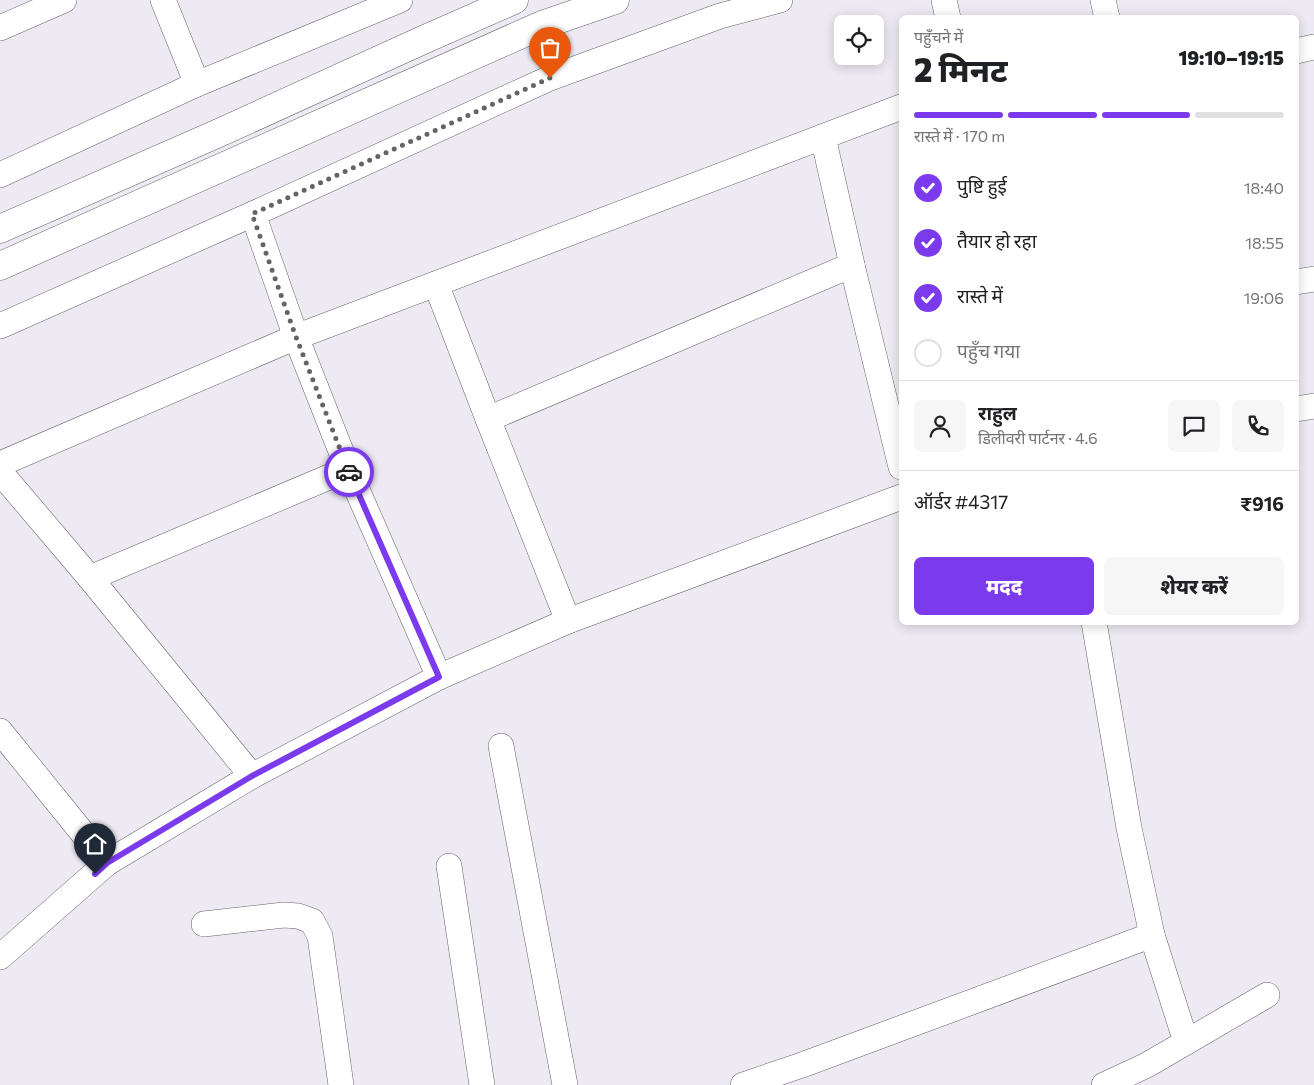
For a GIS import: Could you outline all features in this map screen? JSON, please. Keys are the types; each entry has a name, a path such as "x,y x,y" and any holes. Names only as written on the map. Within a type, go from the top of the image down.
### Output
{"street":[{"path":"9,16 64,0"},
{"path":"163,0 197,84"},
{"path":"0,175 197,84 400,0"},
{"path":"0,229 514,0"},
{"path":"0,266 542,25 615,0"},
{"path":"0,326 550,78 720,16 780,0"},
{"path":"944,0 947,15"},
{"path":"1103,0 1106,15"},
{"path":"1299,50 1314,47"},
{"path":"0,464 296,337 899,108"},
{"path":"823,137 899,459"},
{"path":"252,214 296,337 348,470 439,677"},
{"path":"488,420 852,265"},
{"path":"1299,282 1314,279"},
{"path":"436,284 568,621"},
{"path":"1299,408 1314,406"},
{"path":"90,578 348,470"},
{"path":"0,472 90,578 252,776"},
{"path":"0,957 107,863 252,776 439,677 568,621 899,498"},
{"path":"1095,625 1129,828 1152,935 1186,1042"},
{"path":"0,731 107,863"},
{"path":"501,746 565,1085"},
{"path":"449,866 482,1085"},
{"path":"204,924 284,915 298,916 312,921 320,936 341,1085"},
{"path":"743,1085 802,1065 1152,935"},
{"path":"1104,1085 1147,1064 1267,995"}],"way so far":[{"path":"349,472 296,337 252,214 550,78"}],"route":[{"path":"95,874 107,863 252,776 439,677 349,472"}]}
